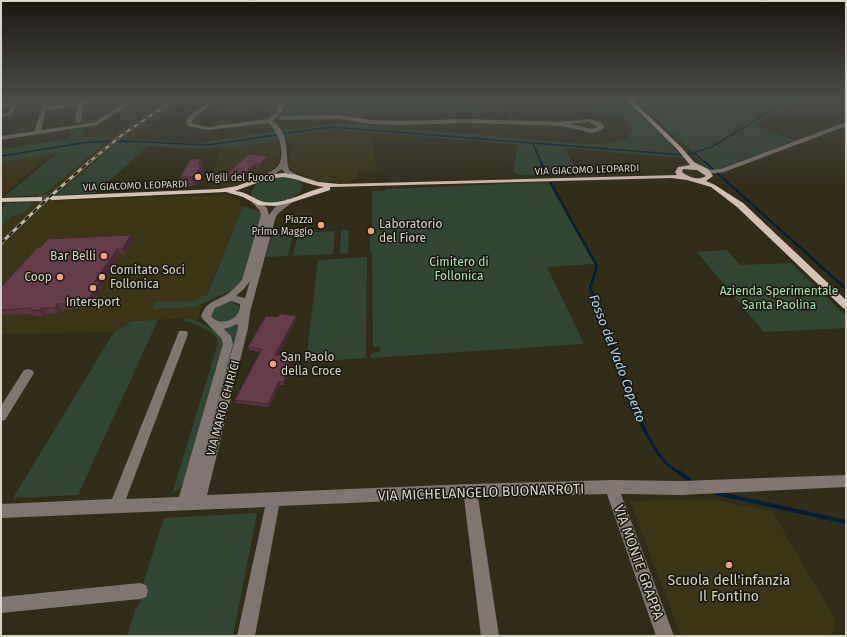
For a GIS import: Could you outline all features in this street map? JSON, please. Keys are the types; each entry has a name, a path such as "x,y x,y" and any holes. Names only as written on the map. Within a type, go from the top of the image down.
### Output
{"main road":[{"path":"659,129 682,150 688,158 710,174 713,182 722,191 749,214 846,306"},
{"path":"688,158 687,163 681,168 679,173 722,191"},
{"name":"VIA GIACOMO LEOPARDI","path":"487,181 510,178 666,173 681,168 700,168"},
{"path":"691,179 705,180 710,174"},
{"name":"VIA GIACOMO LEOPARDI","path":"52,198 219,191 239,188 252,184 266,177 282,175 295,176 305,181 317,184 339,186 671,176 691,179"},
{"path":"300,196 307,188 305,181"},
{"path":"247,196 247,190 252,184"},
{"name":"VIA GIACOMO LEOPARDI","path":"219,191 247,196 256,202 272,204 290,201 319,190 339,186"},
{"path":"1,200 39,199"}],"street":[{"path":"37,133 38,129"},
{"path":"1,138 63,129"},
{"path":"279,129 285,151 284,163 286,171 295,176"},
{"path":"582,129 588,130 600,129"},
{"path":"710,174 722,171 834,129"},
{"path":"266,177 278,170 284,163"},
{"name":"VIA MARIO CHIRICI","path":"191,503 243,328 246,310 272,216 276,210 290,201"},
{"path":"226,299 241,300 245,303 246,310 238,320 232,323 220,325 213,324 207,319 208,310 216,303 226,299 241,287 246,280 265,215 264,210 256,202"},
{"name":"VIA MARIO CHIRICI","path":"191,503 228,344 226,336 213,324"},
{"path":"116,506 183,334"},
{"path":"1,416 14,398 19,386 28,373"},
{"name":"VIA MICHELANGELO BUONARROTI","path":"1,511 470,491 612,487 681,488 846,481"},
{"name":"VIA MONTE GRAPPA","path":"612,487 665,636"},
{"path":"470,491 490,636"},
{"path":"246,636 273,500"},
{"path":"1,605 140,591"}],"shaded area":[{"path":"120,129 146,129 134,137 63,195 56,195 49,201 221,195 234,196 240,200 239,204 243,206 195,324 184,321 183,318 131,321 114,332 1,334 1,226 13,216 21,215 95,149"},
{"path":"327,130 371,132 377,171 359,172 357,178 350,182 337,184 317,183 305,175 293,171 289,167 291,148 296,146 295,144 289,144 288,139 295,138 293,135"},
{"path":"277,141 280,147 280,154 277,166 274,170 244,185 231,188 207,188 221,150"},
{"path":"53,153 1,197 1,162"},
{"name":"Scuola dell'infanzia Il Fontino","path":"710,499 772,511 835,619 831,636 681,636 630,501"}],"green space":[{"path":"84,129 85,134 83,137 112,136 43,195 4,197 57,153 1,162 1,149 69,139 70,130"},
{"path":"293,129 409,129 584,144 604,144 627,139 633,130 632,129 654,129 684,158 564,148 580,175 521,175 513,172 518,144 336,130 294,135 295,138 221,150 222,147 199,149 148,146 96,193 56,195 126,136 142,140 198,143"},
{"path":"667,129 765,129 794,140 720,169 709,170 691,150"},
{"path":"278,177 294,179 301,183 302,189 297,195 288,200 277,203 265,202 253,197 251,193 259,183"},
{"name":"Cimitero di Follonica","path":"548,182 594,264 547,267 584,344 371,358 371,353 380,352 380,346 373,347 372,253 370,252 370,229 372,229 372,191 385,191 386,189"},
{"path":"35,202 21,215 12,216 1,226 1,208 6,203"},
{"path":"243,206 262,212 243,279 235,289 195,307 153,309 154,302 192,301 201,296 207,296"},
{"path":"341,230 349,230 348,253 340,254"},
{"path":"335,231 333,254 293,256 298,233"},
{"path":"293,233 288,256 266,257 272,234"},
{"name":"Azienda Sperimentale Santa Paolina","path":"727,250 740,265 791,263 846,316 846,328 764,332 697,252"},
{"path":"367,257 366,358 306,362 318,260"},
{"path":"231,302 241,308 234,319 222,321 213,319 211,315 216,307"},
{"path":"184,318 198,321 217,331 224,344 184,484 172,494 218,343 217,339 210,332 199,326 184,321"},
{"path":"158,320 78,495 13,498 114,332 131,321"},
{"path":"242,321 202,475 198,477 230,336 224,328"},
{"path":"257,513 233,636 127,636 136,607 138,607 146,584 143,584 164,518"}],"building":[{"path":"249,154 268,156 259,165 255,164 240,178 224,176"},
{"path":"191,159 201,159 198,164 202,164 196,174 191,177 180,177"},
{"path":"131,235 122,249 117,249 94,282 100,281 88,300 85,300 83,303 57,304 55,308 41,308 39,310 30,311 32,308 1,310 1,287 38,247 41,247 48,239"},
{"name":"San Paolo della Croce","path":"280,314 296,316 275,355 291,356 287,365 290,366 283,382 279,381 268,404 235,400 262,349 248,347 266,316 278,317"}],"waterway":[{"path":"1,156 89,142 126,141 208,145 318,129"},
{"path":"352,129 533,143"},
{"path":"533,143 683,155 713,146 742,129"},
{"name":"Fosso del Vado Coperto","path":"533,143 541,163"},
{"path":"695,154 706,163"},
{"name":"Fosso del Vado Coperto","path":"541,162 546,174"},
{"path":"705,162 795,243"},
{"name":"Fosso del Vado Coperto","path":"551,183 584,243"},
{"name":"Fosso del Vado Coperto","path":"584,242 597,266 590,288 612,344"},
{"path":"794,242 846,289"},
{"name":"Fosso del Vado Coperto","path":"611,343 647,435 665,462 680,473"},
{"name":"Fosso del Vado Coperto","path":"679,472 690,481"},
{"name":"Fosso del Vado Coperto","path":"716,493 846,522"}],"tunnel":[{"path":"39,199 52,198"}],"railway":[{"path":"88,163 131,129"},
{"path":"2,242 1,243 89,162"}],"place":[{"name":"Vigili del Fuoco","path":"198,177"},
{"name":"Piazza Primo Maggio","path":"321,225"},
{"name":"Laboratorio del Fiore","path":"371,231"},
{"name":"Bar Belli","path":"104,256"},
{"name":"Coop","path":"60,277"},
{"name":"Comitato Soci Follonica","path":"102,277"},
{"name":"Intersport","path":"93,288"},
{"name":"San Paolo della Croce","path":"273,364"},
{"name":"Scuola dell'infanzia Il Fontino","path":"729,565"}]}
